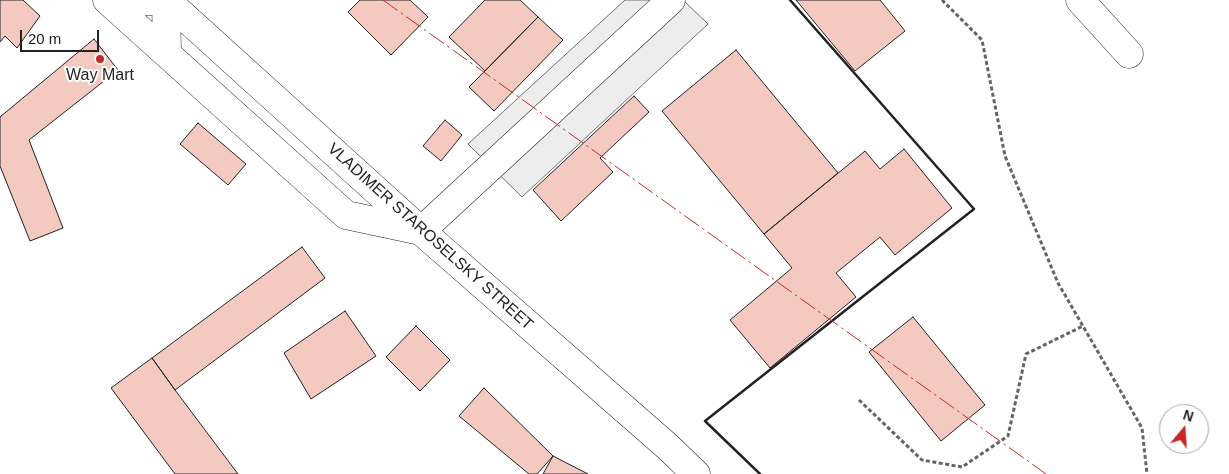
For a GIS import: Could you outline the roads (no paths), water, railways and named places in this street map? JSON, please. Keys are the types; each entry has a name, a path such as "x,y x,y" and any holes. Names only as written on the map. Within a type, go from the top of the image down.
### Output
{"main road":[{"path":"109,2 166,0 167,54"},
{"name":"VLADIMER STAROSELSKY STREET","path":"166,0 421,231 668,447 696,474"},
{"path":"109,2 346,215 421,231 671,0"},
{"path":"1080,0 1129,54"}],"place":[{"name":"Way Mart","path":"100,59"}]}
